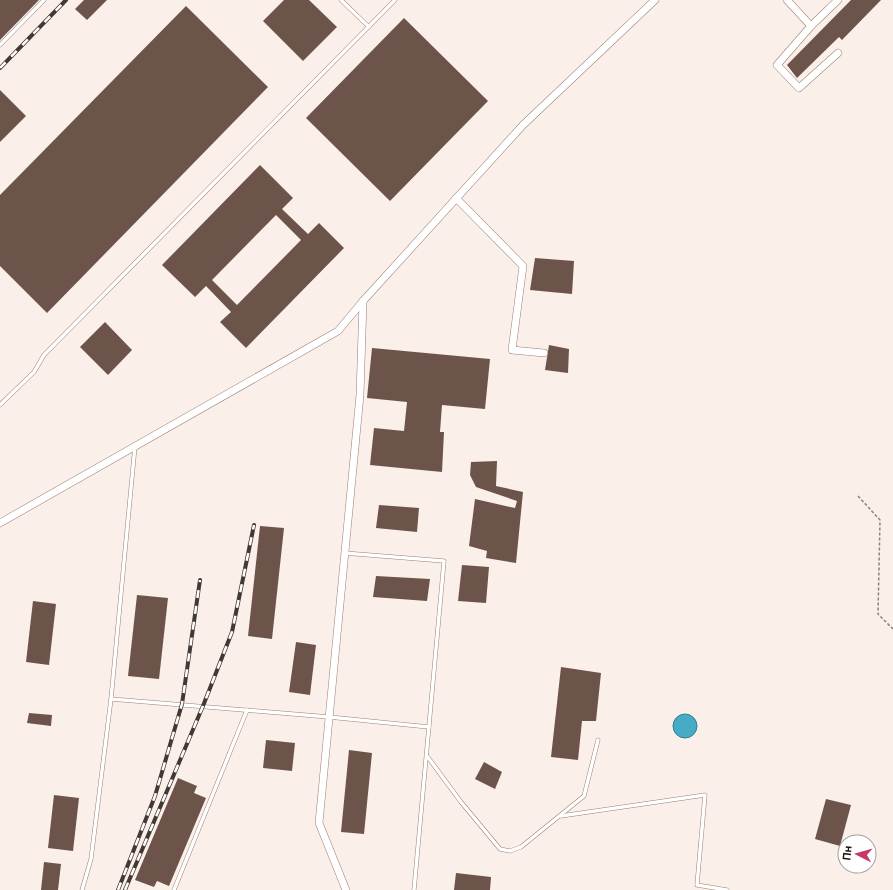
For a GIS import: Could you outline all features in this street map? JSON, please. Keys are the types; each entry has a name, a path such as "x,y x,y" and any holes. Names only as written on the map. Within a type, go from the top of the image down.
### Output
{"street":[{"path":"0,523 338,331 362,301 523,125 654,0"},
{"path":"787,0 811,26"},
{"path":"838,0 811,26 777,65 799,88 838,53"},
{"path":"456,198 523,266 512,350 544,353"},
{"path":"346,890 320,823 344,553 360,395 362,301"}],"lane":[{"path":"0,46 44,0"},
{"path":"341,0 369,27"},
{"path":"0,405 34,372 44,355 395,0"},
{"path":"82,890 91,859 111,699 135,446"},
{"path":"344,553 444,561 414,890"},
{"path":"111,699 329,716 429,727"},
{"path":"174,890 247,710"},
{"path":"427,756 461,802 500,850 510,851 521,847 584,796 598,740"},
{"path":"560,816 705,795 696,885 727,890"}],"path":[{"path":"858,496 880,520 878,614 893,629"}],"water":[{"path":"680,714 690,714 697,721 697,731 690,738 680,738 673,731 673,721"}],"building":[{"path":"0,0 39,0 0,40"},
{"path":"84,0 107,0 87,20 75,9"},
{"path":"284,0 309,0 337,27 303,61 263,21"},
{"path":"851,0 881,0 842,40 839,37 797,78 787,65"},
{"path":"186,6 268,87 47,313 0,266 0,195"},
{"path":"404,18 488,101 390,201 306,118"},
{"path":"0,90 26,116 0,142"},
{"path":"260,165 293,198 282,209 308,234 319,223 344,248 246,348 220,322 231,312 206,286 195,297 162,265","holes":["276,215 301,240 237,305 212,280"]},
{"path":"535,258 574,261 572,294 530,290"},
{"path":"105,322 132,350 108,375 80,347"},
{"path":"549,345 569,349 568,373 545,370"},
{"path":"372,348 490,359 485,409 442,405 440,432 444,432 442,472 370,465 374,428 404,431 407,402 367,398"},
{"path":"497,461 496,486 523,492 516,563 486,558 487,551 469,546 475,499 515,508 517,501 476,487 470,475 471,462"},
{"path":"379,505 419,508 417,532 376,528"},
{"path":"260,526 284,528 272,639 248,636"},
{"path":"462,565 489,567 486,603 458,601"},
{"path":"376,576 430,579 427,601 373,597"},
{"path":"137,595 168,598 159,679 128,676"},
{"path":"33,601 56,604 49,665 26,662"},
{"path":"296,642 316,645 310,695 289,692"},
{"path":"561,667 601,673 596,721 582,721 578,760 551,757"},
{"path":"29,713 52,715 51,726 27,723"},
{"path":"266,740 295,743 292,771 263,768"},
{"path":"349,750 372,753 364,834 341,832"},
{"path":"484,762 502,772 495,789 475,779"},
{"path":"178,778 197,786 194,793 206,798 169,886 157,881 154,887 135,880"},
{"path":"54,795 79,798 73,851 48,848"},
{"path":"826,799 851,805 843,834 837,834 837,845 815,839"},
{"path":"44,862 61,864 58,890 41,890"},
{"path":"456,873 491,877 490,890 454,890"}],"railway":[{"path":"0,68 66,0"},
{"path":"125,890 203,706 232,632 254,525"},
{"path":"118,890 155,796 182,704 200,580"}]}
